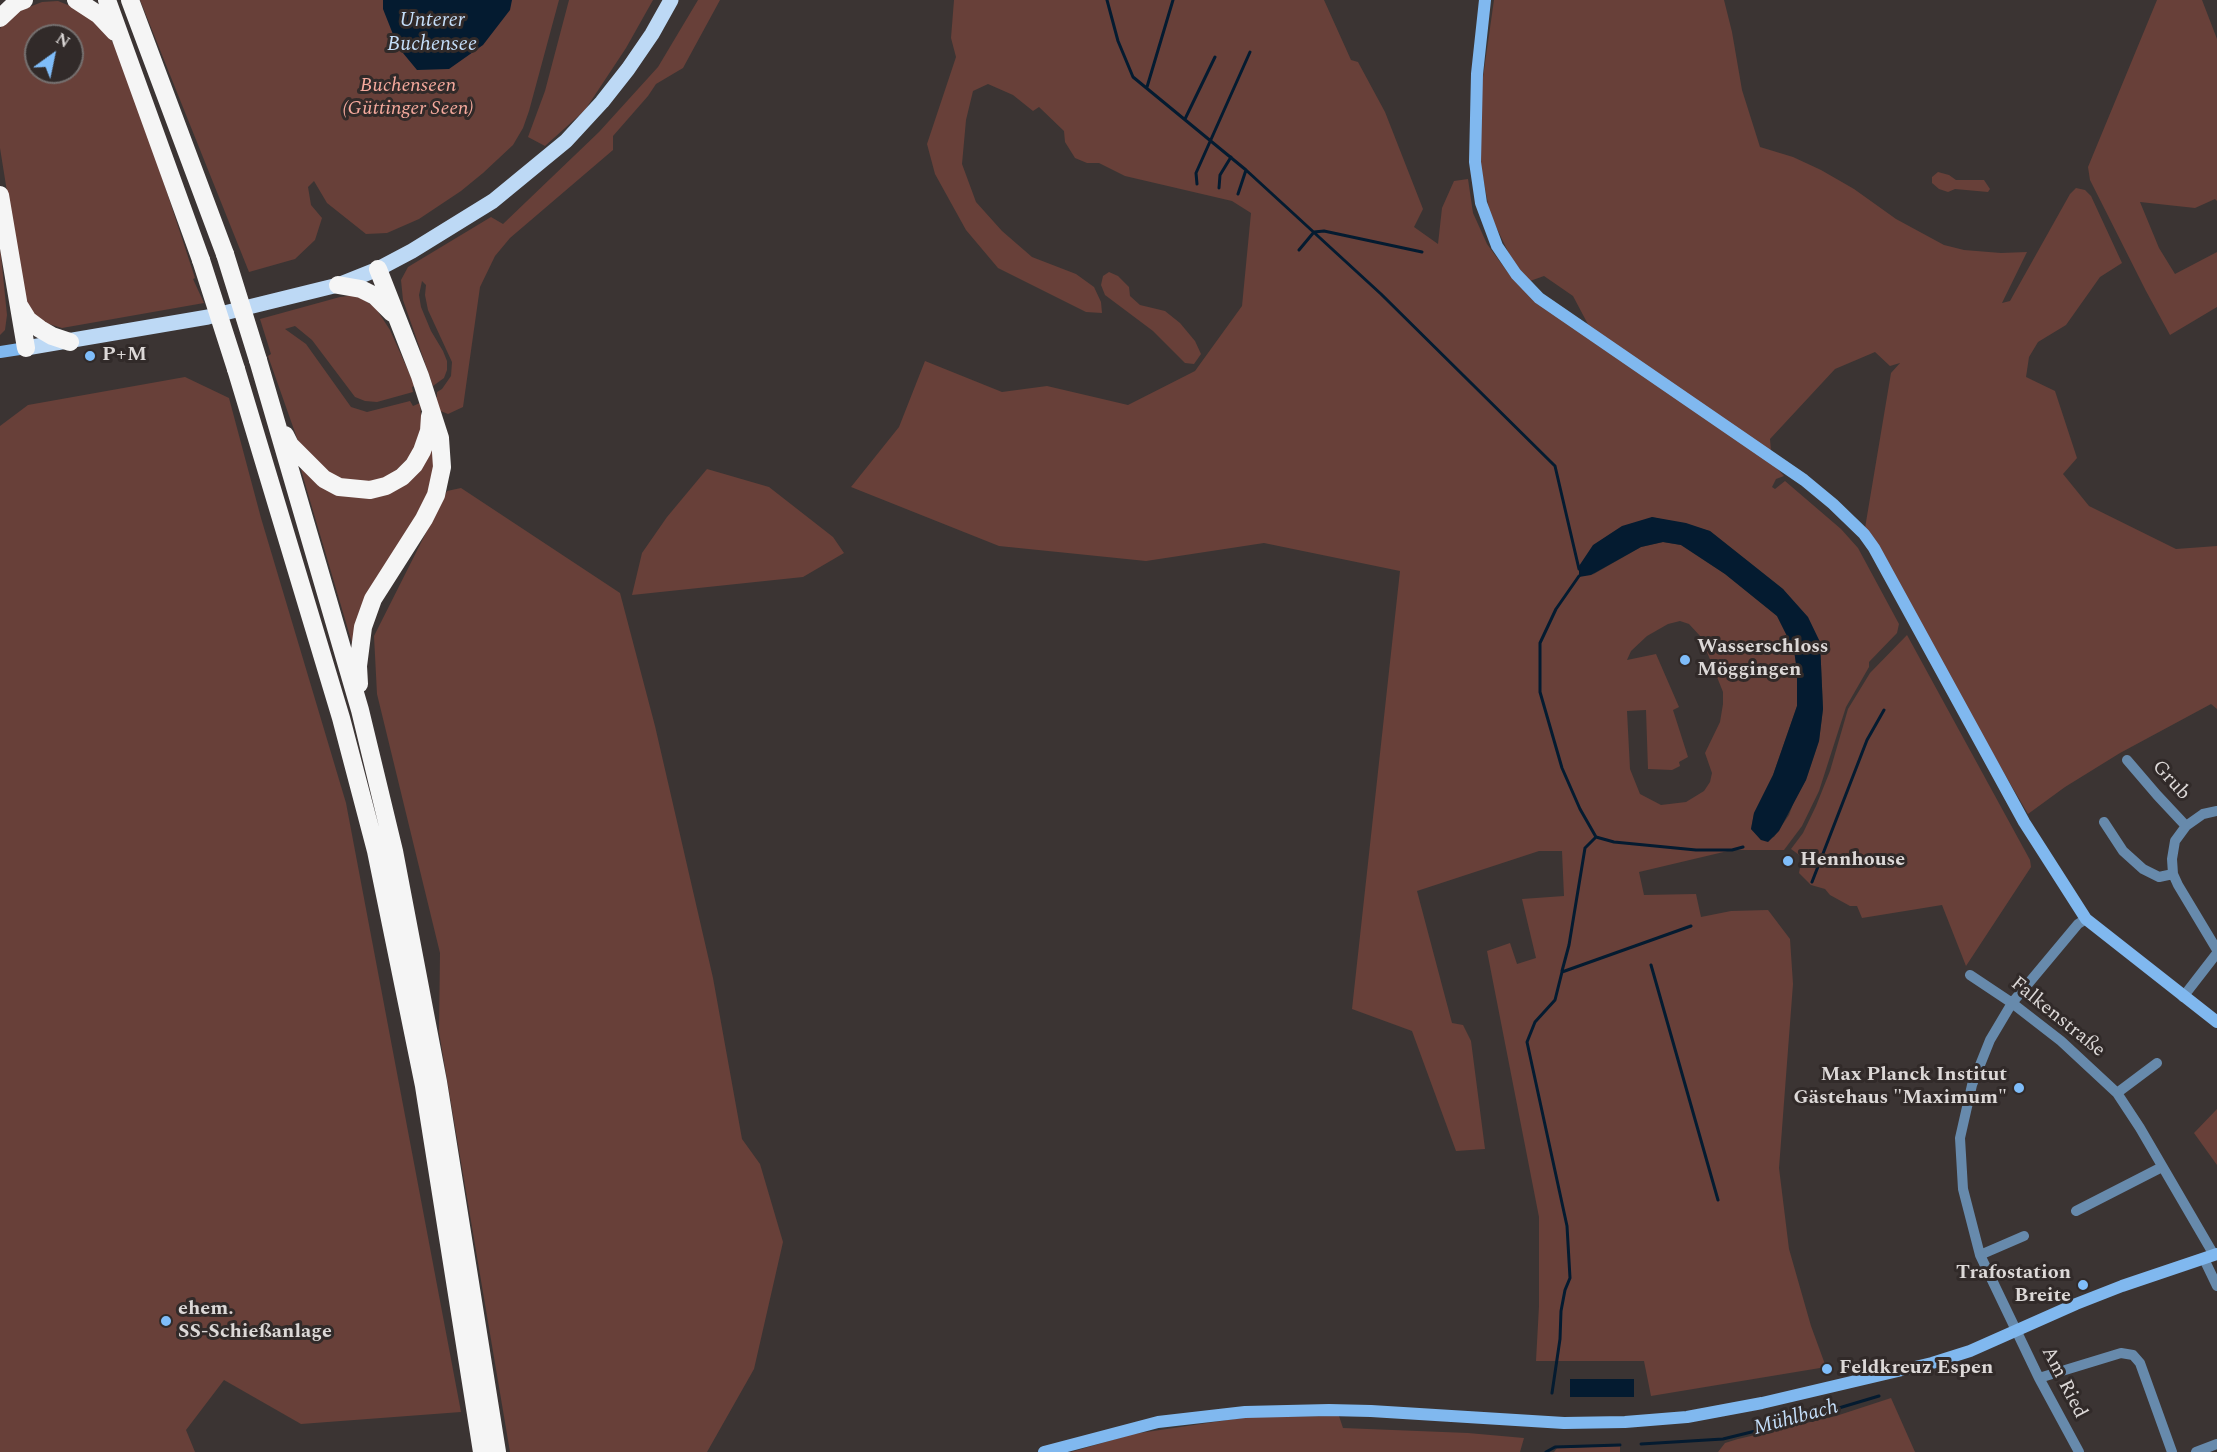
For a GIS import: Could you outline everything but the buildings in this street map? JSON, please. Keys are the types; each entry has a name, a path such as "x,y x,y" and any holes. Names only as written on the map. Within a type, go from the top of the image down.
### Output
{"highway":[{"path":"0,18 16,3 24,0"},
{"path":"76,0 99,15 120,38"},
{"path":"107,0 201,260 236,369 341,718 376,851 424,1086 482,1452"},
{"path":"130,0 225,254 360,710 394,851 435,1071 497,1452"},
{"path":"0,195 26,348"},
{"path":"360,710 358,666 363,627 373,599 424,519 440,481 442,467 440,438 431,410 378,269"},
{"path":"338,285 361,289 375,296 398,322"},
{"path":"19,306 28,320 40,329 70,342"},
{"path":"276,420 290,445 324,479 339,487 370,490 387,486 408,471 422,451 429,431 431,410"}],"main road":[{"path":"26,348 208,317 338,285 378,269 435,238 493,201 566,141 602,102 628,69 652,34 671,0"}],"street":[{"path":"1485,0 1477,74 1475,162 1481,203 1497,246 1516,274 1539,298 1804,480 1864,534 1875,548 2024,822 2086,919 2217,1022"},
{"path":"0,352 26,348"},
{"name":"Grub","path":"2127,760 2186,826 2203,814 2217,811"},
{"path":"2104,822 2123,851 2143,869 2159,877 2173,874"},
{"path":"2183,997 2217,952 2173,874 2172,859 2175,841 2186,826"},
{"name":"Am Ried","path":"2079,1452 2039,1378 1980,1255 1963,1188 1960,1138 1972,1085 1990,1040 2012,1003 2078,924 2086,919"},
{"name":"Falkenstraße","path":"1970,975 2012,1003 2061,1041 2117,1093 2212,1256 2217,1286"},
{"path":"2117,1093 2157,1062"},
{"path":"2076,1211 2162,1167"},
{"path":"1980,1255 2024,1236"},
{"path":"1044,1452 1158,1422 1245,1412 1329,1410 1524,1422 1625,1422 1687,1417 1762,1403 1951,1357 2122,1286 2212,1256"},
{"path":"2039,1378 2121,1353 2133,1354 2140,1363 2172,1452"},
{"path":"2196,1452 2217,1444"}],"green space":[{"name":"Buchenseen (Güttinger Seen)","path":"140,0 559,0 523,128 513,145 483,173 419,219 387,233 366,234 327,203 314,181 308,187 311,205 322,218 315,240 295,259 249,272"},
{"path":"569,0 653,0 626,48 585,110 545,146 528,137 545,91"},
{"path":"698,0 720,0 683,68 656,84 613,136 613,150 510,238 495,256 480,287 463,407 448,414 438,410 434,398 451,376 452,362 428,310 426,285 422,281 419,295 421,307 447,361 444,378 433,386 403,300 401,280 408,267 491,217 503,224 599,132 658,67"},
{"path":"954,0 1324,0 1351,60 1358,62 1385,112 1423,209 1414,227 1438,244 1442,208 1454,181 1468,179 1473,213 1487,244 1509,274 1591,330 1573,296 1544,276 1530,281 1512,260 1490,214 1480,162 1482,84 1494,0 1724,0 1742,90 1760,147 1793,157 1821,170 1854,189 1896,219 1944,245 1964,250 2001,253 2027,252 2002,303 2010,301 2070,194 2076,188 2085,190 2091,196 2122,263 2100,277 2066,325 2038,342 2029,357 2026,377 2055,391 2077,458 2063,474 2089,506 2176,549 2217,546 2217,709 2211,704 2120,753 2065,787 2028,814 1864,534 1891,373 1900,363 1890,366 1875,352 1835,369 1770,439 1772,463 1784,476 1776,479 1772,487 1775,489 1785,481 1841,529 1858,548 1899,624 1897,633 1869,662 1869,667 1846,707 1819,791 1802,826 1784,850 1732,850 1639,872 1644,895 1696,894 1701,917 1731,911 1768,910 1790,939 1793,984 1779,1168 1789,1249 1811,1326 1826,1367 1651,1396 1644,1361 1536,1361 1539,1306 1539,1217 1487,951 1510,943 1517,964 1536,958 1522,899 1564,896 1562,851 1539,851 1417,891 1452,1023 1463,1025 1471,1041 1485,1149 1456,1151 1412,1031 1352,1009 1400,571 1264,543 1146,561 999,546 851,487 899,427 925,361 1002,392 1047,386 1128,405 1195,371 1242,306 1251,213 1232,201 1125,176 1099,163 1087,163 1075,158 1065,142 1064,131 1039,107 1033,111 1013,95 988,84 973,91 966,120 962,164 976,202 1002,231 1032,257 1076,274 1094,287 1101,302 1102,313 1086,312 998,268 966,230 935,174 927,144 956,57 951,38","holes":["1652,517 1710,531 1783,589 1820,642 1823,709 1819,741 1806,780 1789,815 1774,837 1761,840 1751,829 1754,813 1773,775 1797,706 1797,671 1794,650 1777,616 1725,574 1681,545 1663,542 1641,547 1592,575","1680,621 1689,624 1701,637 1723,692 1723,704 1720,722 1705,753 1712,773 1710,782 1704,791 1686,802 1661,805 1640,794 1630,769 1627,711 1646,710 1648,769 1672,770 1680,766 1679,762 1688,757 1673,710 1679,707 1656,654 1627,660 1631,651 1647,636 1668,624"]},
{"path":"2157,0 2202,0 2217,39 2217,201 2215,199 2195,208 2140,202 2159,248 2175,274 2217,252 2217,307 2170,335 2090,180 2088,167"},
{"path":"58,1 99,21 117,49 138,104 195,278 193,279 204,303 62,328 36,320 24,298 0,148 0,29 4,20 14,13 42,2"},
{"path":"1938,172 1956,180 1984,180 1990,189 1988,192 1955,189 1948,192 1932,183 1932,177"},
{"path":"0,246 7,315 5,330 0,335"},
{"path":"1109,272 1118,276 1129,287 1130,296 1140,305 1165,311 1180,323 1195,341 1201,354 1194,364 1185,363 1153,331 1105,295 1101,285 1103,276"},
{"path":"356,295 375,307 390,330 415,386 412,387 413,392 377,402 355,397 312,340 295,326 285,329 306,344 351,407 367,412 410,401 413,406 420,403 422,429 410,460 385,480 355,485 326,474 298,441 268,356 271,354 260,319 340,297"},
{"path":"185,377 229,398 261,518 346,803 461,1412 301,1424 224,1380 186,1430 195,1452 0,1452 0,426 28,405"},
{"path":"431,436 434,468 430,493 352,643 301,470 304,468 371,495"},
{"path":"707,469 769,487 833,537 844,553 803,577 632,595 642,553 667,517"},
{"path":"461,488 620,593 655,726 713,978 742,1139 760,1164 783,1242 754,1369 707,1452 510,1452 439,1032 440,953 377,694 374,636 447,491"},
{"path":"1907,635 2030,860 2031,867 1966,966 1942,905 1862,918 1857,906 1850,906 1830,895 1825,889 1811,885 1799,873 1802,857 1791,849 1803,833 1816,806 1830,771 1848,709 1870,673"},
{"path":"2217,1109 2217,1165 2194,1133"},
{"path":"1891,1398 1915,1452 1718,1452 1725,1443 1836,1416"},
{"path":"1339,1416 1343,1428 1468,1433 1524,1438 1520,1452 1071,1452 1133,1434 1248,1417"},
{"path":"1620,1446 1620,1452 1554,1452 1557,1448"}],"water":[{"name":"Unterer Buchensee","path":"383,0 512,0 510,10 483,45 449,69 417,70 398,47 383,9"},
{"path":"1652,517 1686,523 1710,531 1783,589 1808,617 1820,642 1823,709 1819,741 1806,780 1779,831 1768,842 1761,840 1751,829 1754,813 1773,775 1797,706 1797,671 1794,650 1777,616 1725,574 1681,545 1663,542 1641,547 1591,575 1579,577 1579,566 1593,545 1622,526"},
{"path":"1570,1379 1634,1379 1634,1397 1570,1397"}],"waterway":[{"path":"1107,0 1118,41 1133,77 1246,170 1381,294 1555,466 1579,569"},
{"path":"1147,87 1173,0"},
{"path":"1197,184 1196,173 1250,52"},
{"path":"1185,119 1215,57"},
{"path":"1219,188 1220,175 1231,157"},
{"path":"1238,194 1246,170"},
{"path":"1299,250 1314,232 1324,231 1422,252"},
{"path":"1579,576 1556,609 1540,643 1540,692 1562,768 1580,809 1596,837"},
{"path":"1812,882 1867,740 1884,710"},
{"path":"1562,971 1569,945 1585,848 1596,837 1614,842 1696,850 1732,850 1743,847"},
{"path":"1552,1393 1560,1339 1561,1311 1570,1278 1567,1226 1527,1042 1535,1022 1555,1000 1562,972 1691,926"},
{"path":"1651,965 1718,1200"},
{"name":"Mühlbach","path":"1641,1444 1723,1439 1792,1422 1879,1396"},
{"path":"1546,1452 1555,1447 1620,1445"}],"place":[{"name":"P+M","path":"90,356"},
{"name":"Wasserschloss Möggingen","path":"1685,660"},
{"name":"Hennhouse","path":"1788,861"},
{"name":"Max Planck Institut Gästehaus \"Maximum\"","path":"2019,1088"},
{"name":"Trafostation Breite","path":"2083,1285"},
{"name":"ehem. SS-Schießanlage","path":"166,1321"},
{"name":"Feldkreuz Espen","path":"1827,1369"}]}
